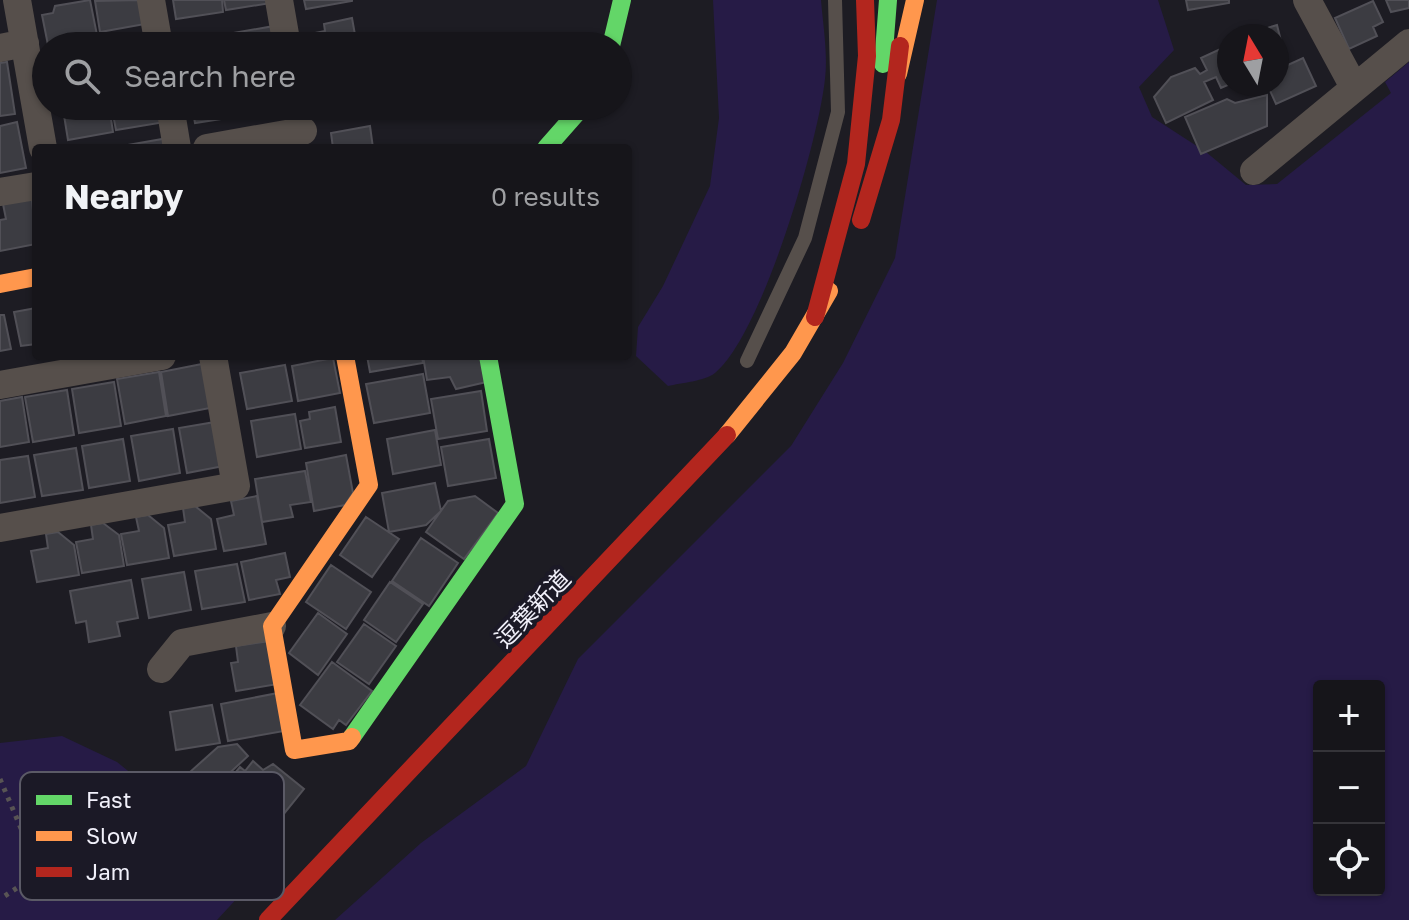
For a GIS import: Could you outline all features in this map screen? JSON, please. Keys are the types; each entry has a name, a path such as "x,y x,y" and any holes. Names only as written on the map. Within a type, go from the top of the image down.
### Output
{"main road":[{"path":"614,32 622,0"},
{"path":"815,317 856,164 867,56 865,0"},
{"name":"逗葉新道","path":"815,317 851,219 879,107 888,0"},
{"name":"逗葉新道","path":"268,920 717,447 766,391 815,317 861,221 891,120 898,74 902,0"},
{"path":"898,74 915,0"},
{"path":"550,144 571,120"},
{"path":"0,284 32,278"},
{"path":"346,360 369,485 272,626 294,750 349,741 515,504 489,360"}],"street":[{"path":"17,0 12,46 32,112"},
{"path":"151,0 157,32"},
{"path":"279,0 285,32"},
{"path":"1307,0 1354,87"},
{"path":"1254,171 1409,43"},
{"path":"34,120 42,144"},
{"path":"172,120 176,144"},
{"path":"226,144 303,128"},
{"path":"0,192 32,187"},
{"path":"0,385 140,360"},
{"path":"0,528 236,486 214,360"},
{"path":"161,669 182,643 272,626"}],"lane":[{"path":"747,361 805,238 838,112 835,0"}],"path":[{"path":"0,779 20,826"},
{"path":"0,899 20,886"}],"shaded area":[{"path":"713,0 821,0 826,50 825,79 800,190 769,280 751,320 733,352 715,373 699,380 668,386 636,356 638,327 663,286 710,186 719,118"},
{"path":"937,0 1158,0 1174,50 1139,87 1152,117 1206,152 1246,185 1277,184 1391,93 1385,82 1409,62 1409,920 335,920 421,843 526,766 578,659 791,446 843,363 895,258"},
{"path":"62,736 117,762 129,772 20,772 20,900 235,900 217,920 0,920 0,743"}],"building":[{"path":"90,0 96,32 45,32 42,15 53,13 55,6"},
{"path":"141,0 145,24 100,32 95,1"},
{"path":"173,0 222,0 223,12 176,19"},
{"path":"224,0 271,0 271,3 226,10"},
{"path":"304,0 352,0 352,1 306,9"},
{"path":"1186,0 1229,0 1229,3 1188,10"},
{"path":"1386,0 1409,0 1409,8 1391,12"},
{"path":"1373,1 1383,22 1373,27 1377,36 1349,49 1335,18"},
{"path":"352,18 354,32 320,32 325,31 324,24"},
{"path":"274,26 275,32 239,32"},
{"path":"1217,51 1217,79 1204,82 1213,100 1166,123 1154,97 1171,77 1195,68 1200,74 1207,70 1201,58"},
{"path":"1303,58 1316,86 1276,104 1272,96 1289,96 1289,64"},
{"path":"7,62 15,114 0,116 0,63"},
{"path":"1267,96 1267,126 1201,154 1185,117 1227,99 1235,103"},
{"path":"65,120 111,120 113,132 68,140"},
{"path":"114,120 165,120 165,122 116,130"},
{"path":"17,122 26,168 0,173 0,126"},
{"path":"370,126 372,144 332,144 331,133"},
{"path":"168,138 169,144 134,144"},
{"path":"32,199 32,245 0,251 0,220 6,219 3,204"},
{"path":"32,309 32,345 21,346 14,312"},
{"path":"0,315 4,315 11,349 0,351"},
{"path":"333,360 340,393 298,401 292,366"},
{"path":"368,360 423,360 423,363 370,372"},
{"path":"424,360 487,360 491,381 456,389 450,377 427,380"},
{"path":"202,364 210,408 168,416 161,372"},
{"path":"285,365 292,401 247,409 240,373"},
{"path":"159,372 166,416 125,424 117,379"},
{"path":"423,374 430,413 374,423 366,384"},
{"path":"114,382 121,426 79,433 72,389"},
{"path":"67,390 74,435 33,442 25,397"},
{"path":"481,391 487,431 438,439 431,399"},
{"path":"22,397 29,442 0,447 0,401"},
{"path":"335,407 341,442 305,448 300,421 310,419 309,412"},
{"path":"295,414 301,449 257,457 251,421"},
{"path":"221,421 229,465 187,473 179,428"},
{"path":"173,429 180,473 139,481 131,436"},
{"path":"435,430 441,465 393,474 387,439"},
{"path":"123,439 130,481 89,488 82,446"},
{"path":"489,439 496,478 448,486 441,447"},
{"path":"76,448 83,490 42,496 34,455"},
{"path":"346,455 353,493 345,505 314,511 306,463"},
{"path":"28,456 35,497 0,503 0,460"},
{"path":"305,471 311,502 290,505 293,517 262,522 255,479"},
{"path":"435,483 441,511 426,525 389,532 382,493"},
{"path":"257,496 266,544 224,551 217,519 234,515 231,501"},
{"path":"475,496 498,513 464,559 426,532 448,501"},
{"path":"195,506 211,519 216,549 174,556 168,525 185,522 183,508"},
{"path":"148,515 164,528 169,558 127,565 121,534 139,531 136,517"},
{"path":"366,517 399,539 372,577 340,555"},
{"path":"103,523 119,535 124,566 82,573 76,542 93,539 91,525"},
{"path":"58,532 74,545 79,575 37,582 31,551 48,548 46,534"},
{"path":"421,538 458,563 429,606 392,581"},
{"path":"285,553 290,577 276,580 280,594 249,600 241,562"},
{"path":"237,564 245,602 202,609 195,571"},
{"path":"331,565 371,592 346,629 306,602"},
{"path":"184,572 191,610 149,618 142,579"},
{"path":"131,580 138,618 117,622 120,636 89,642 86,621 76,623 70,591"},
{"path":"390,582 423,604 396,642 364,620"},
{"path":"318,613 347,634 318,675 289,653"},
{"path":"364,624 396,646 369,684 337,662"},
{"path":"270,641 278,684 236,691 231,663 238,662 236,646"},
{"path":"332,662 372,691 346,725 339,720 333,729 300,705"},
{"path":"278,693 284,731 228,741 221,704"},
{"path":"212,705 220,743 176,750 170,712"},
{"path":"237,744 248,756 231,772 190,772 218,747"},
{"path":"253,761 263,770 273,764 283,772 236,772 240,767 245,771"},
{"path":"284,773 304,789 284,814"}],"traffic: fast":[{"path":"614,32 622,0"},
{"path":"883,64 888,0"},
{"path":"550,144 571,120"},
{"path":"352,737 515,504 489,360"}],"traffic: slow":[{"path":"898,74 915,0"},
{"path":"0,284 32,278"},
{"path":"727,435 793,353 829,291"},
{"path":"346,360 369,485 272,626 294,750 349,741 352,737"}],"traffic: jam":[{"path":"815,317 856,164 867,56 865,0"},
{"path":"861,220 891,120 900,46"},
{"path":"268,920 727,435"}]}
